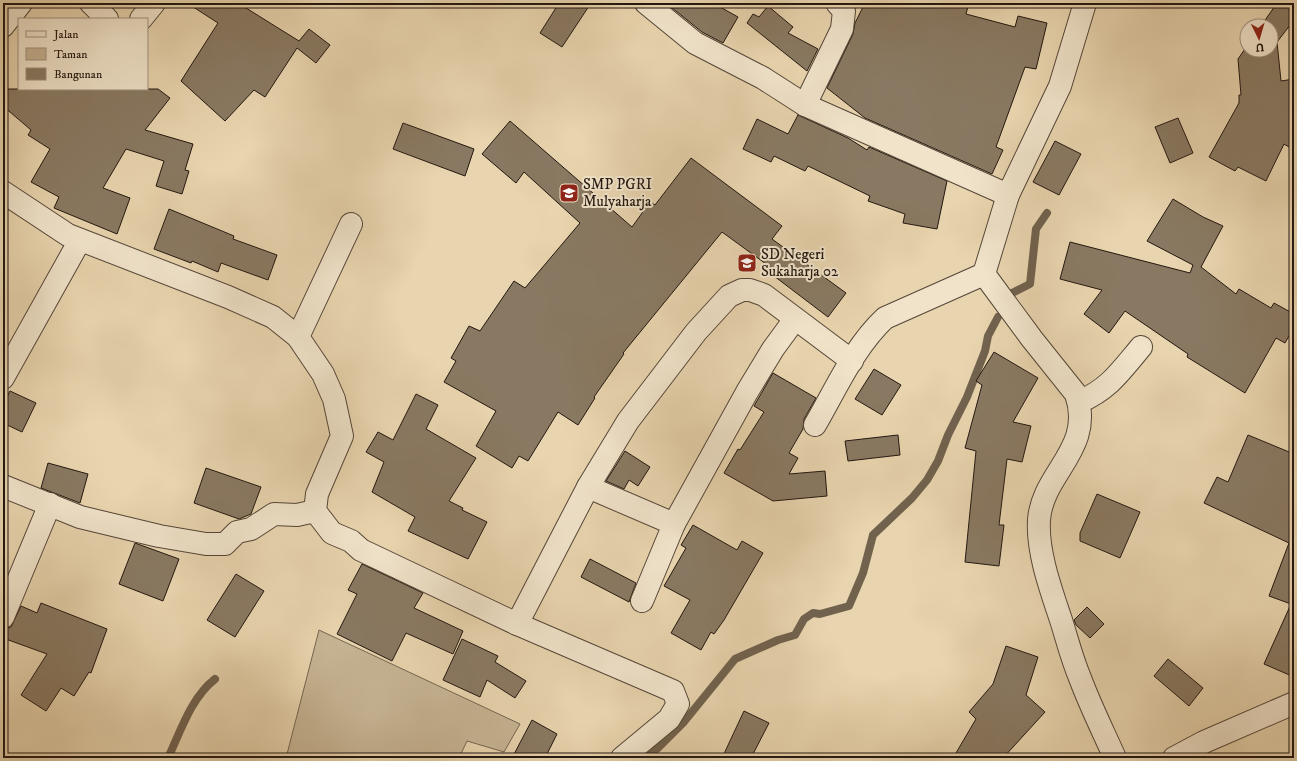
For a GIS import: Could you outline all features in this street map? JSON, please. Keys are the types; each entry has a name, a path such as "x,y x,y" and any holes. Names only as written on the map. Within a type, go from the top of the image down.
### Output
{"street":[{"path":"3,26 21,3"},
{"path":"91,3 106,18"},
{"path":"141,18 154,3"},
{"path":"646,3 696,44 763,78 805,105 1008,195"},
{"path":"805,105 842,29 844,12 837,3"},
{"path":"815,425 852,361 874,329 885,318 984,274 1008,195 1060,86 1085,3"},
{"path":"3,192 68,236 228,297 273,317 298,338 323,374 331,392 342,436 316,494 316,512 332,533 351,541 361,550 517,624 673,691 678,704 669,719 622,758"},
{"path":"298,338 351,224"},
{"path":"3,378 80,240"},
{"path":"984,274 1032,339 1076,394 1079,402 1080,424 1074,447 1042,504 1039,518 1040,539 1050,589 1080,678 1115,758"},
{"path":"517,624 588,487 628,421 696,332 729,296 742,290 757,292 852,361"},
{"path":"642,602 674,524 747,392 773,349 795,319"},
{"path":"1079,402 1107,387 1141,347"},
{"path":"3,486 80,516 159,536 206,544 225,544 237,532 252,529 274,514 297,515 316,512"},
{"path":"588,487 674,524"},
{"path":"3,617 50,504"},
{"path":"1174,758 1204,742 1294,703"}],"green space":[{"path":"319,630 520,724 504,752 467,741 459,758 286,758"}],"building":[{"path":"187,3 238,3 299,41 309,29 330,45 316,63 297,48 265,97 254,90 225,121 181,81 218,23"},
{"path":"559,3 591,3 562,47 540,33"},
{"path":"666,3 713,3 738,17 723,43 702,32"},
{"path":"865,3 969,3 966,14 1015,27 1018,16 1047,23 1036,69 1025,67 996,147 1003,150 992,174 865,118 827,88 853,34 855,23"},
{"path":"1277,3 1294,3 1294,20 1279,39 1279,18 1267,18"},
{"path":"768,6 793,27 788,33 818,49 807,71 747,23 753,14 759,17"},
{"path":"1239,58 1279,58 1281,81 1294,79 1294,150 1284,144 1266,181 1238,167 1235,171 1209,157 1239,103 1239,95 1241,95"},
{"path":"3,89 158,89 170,98 145,130 193,144 185,170 189,171 182,194 156,186 164,161 126,149 103,188 130,198 117,234 54,208 59,197 31,182 50,149 28,135 31,130 3,106"},
{"path":"798,115 848,138 867,150 869,147 947,181 937,229 903,223 905,214 868,201 870,196 808,166 805,171 774,156 771,162 743,149 757,119 788,134"},
{"path":"1178,118 1193,153 1170,163 1155,127"},
{"path":"510,121 632,227 650,202 655,205 691,158 782,226 772,239 846,293 828,317 774,276 777,272 722,232 623,353 624,354 594,397 595,398 578,425 558,412 528,461 519,456 512,468 476,446 496,411 444,382 456,361 451,358 469,326 480,331 514,281 525,288 580,223 524,172 516,183 482,154"},
{"path":"403,123 474,149 465,176 393,149"},
{"path":"1055,141 1081,154 1059,195 1033,182"},
{"path":"1173,199 1203,217 1223,226 1201,267 1236,294 1239,289 1271,308 1274,303 1294,314 1294,327 1285,343 1276,338 1245,393 1187,357 1188,354 1125,311 1109,333 1084,314 1102,290 1060,279 1070,242 1190,273 1193,265 1147,241"},
{"path":"169,209 234,236 233,239 277,255 268,280 221,263 218,272 192,261 191,263 154,249"},
{"path":"994,352 1038,378 1013,422 1031,426 1022,462 1007,459 999,525 1004,525 999,566 965,562 976,451 965,448 982,385 976,381"},
{"path":"874,369 901,385 882,415 855,399"},
{"path":"773,373 816,398 804,419 803,429 789,453 798,458 789,474 825,471 827,496 773,501 724,473 738,449 740,450 764,412 754,406"},
{"path":"10,391 36,403 22,432 3,423 3,405"},
{"path":"416,394 438,405 426,429 476,458 449,501 463,508 462,510 487,522 468,559 408,531 415,517 372,492 384,462 366,452 378,432 393,440"},
{"path":"898,435 900,455 848,461 845,441"},
{"path":"1248,435 1294,454 1294,677 1264,664 1291,604 1269,596 1289,543 1204,503 1217,477 1228,482"},
{"path":"625,451 650,467 638,486 629,480 624,489 606,481"},
{"path":"48,463 88,474 80,503 41,488"},
{"path":"206,468 261,487 251,514 239,519 194,503"},
{"path":"1097,494 1140,512 1120,558 1080,541 1080,533"},
{"path":"693,525 737,550 742,541 763,553 724,620 714,634 711,632 701,650 671,633 690,600 664,586 686,548 681,545"},
{"path":"135,543 179,559 163,601 119,584"},
{"path":"590,559 636,583 629,602 581,577"},
{"path":"362,564 423,593 414,608 463,631 453,654 406,633 392,661 337,634 357,594 348,590"},
{"path":"236,574 264,591 235,637 207,620"},
{"path":"41,603 107,629 91,673 89,672 74,696 61,688 46,711 21,695 47,654 3,638 3,629 11,627 21,606 37,613"},
{"path":"1087,607 1104,624 1090,638 1076,625 1074,620"},
{"path":"462,639 498,656 495,662 526,681 515,698 487,680 480,697 443,680"},
{"path":"1006,646 1038,657 1026,695 1045,712 1003,758 953,758 976,719 969,712 993,684"},
{"path":"1168,659 1203,688 1189,706 1154,676"},
{"path":"744,711 769,723 751,758 722,758"},
{"path":"532,720 557,734 545,758 512,758"}],"waterway":[{"path":"1010,297 1012,293 1030,284 1036,229 1047,213"},
{"path":"641,754 646,750 657,749 683,723 735,659 778,640 795,635 804,619 813,613 820,614 849,606 863,573 873,535 912,498 927,480 938,461 948,435 967,397 985,351 988,336 998,317"},
{"path":"168,758 187,715 199,695 215,679"}],"place":[{"name":"SMP PGRI Mulyaharja","path":"569,193"},
{"name":"SD Negeri Sukaharja 02","path":"747,263"}]}
